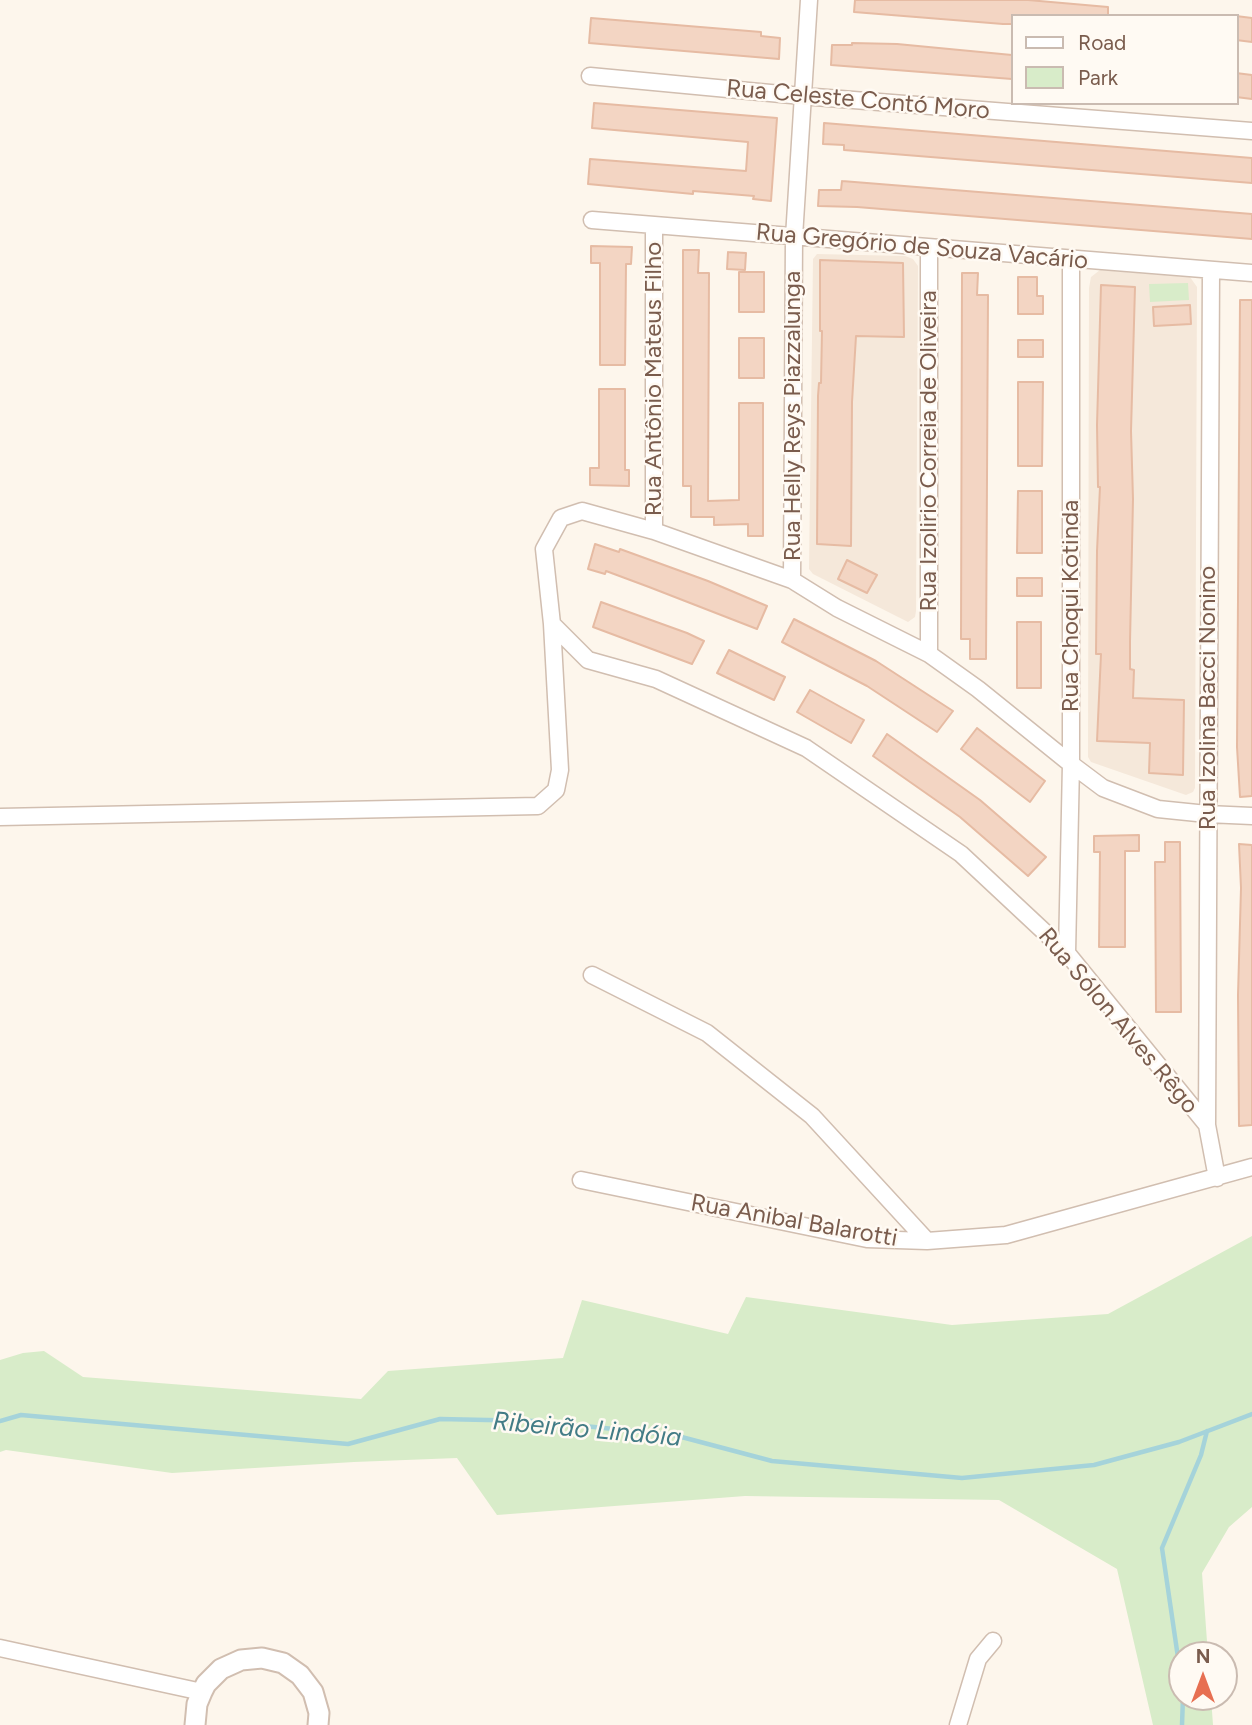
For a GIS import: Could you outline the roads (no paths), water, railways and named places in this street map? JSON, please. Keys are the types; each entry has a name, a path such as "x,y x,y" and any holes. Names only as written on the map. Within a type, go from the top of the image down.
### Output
{"street":[{"name":"Rua Helly Reys Piazzalunga","path":"792,580 794,237 809,0"},
{"name":"Rua Celeste Contó Moro","path":"590,76 802,96 1252,131"},
{"name":"Rua Gregório de Souza Vacário","path":"592,220 1252,273"},
{"name":"Rua Antônio Mateus Filho","path":"654,226 654,531"},
{"name":"Rua Izolirio Correia de Oliveira","path":"929,248 929,654"},
{"name":"Rua Choqui Kotinda","path":"1067,953 1071,259"},
{"name":"Rua Izolina Bacci Nonino","path":"1207,1125 1211,270"},
{"path":"0,817 538,806 556,790 560,771 552,624 544,549 561,518 582,511 654,531 792,580 837,608 929,654 978,689 1103,788 1158,808 1252,816"},
{"name":"Rua Sólon Alves Rêgo","path":"552,624 588,660 656,680 806,748 961,854 1067,953 1207,1125 1217,1178"},
{"path":"592,975 707,1033 811,1116 927,1241"},
{"name":"Rua Anibal Balarotti","path":"581,1180 867,1239 927,1241 1006,1235 1252,1167"},
{"path":"958,1725 978,1659 993,1641"},
{"path":"0,1648 202,1692"},
{"path":"195,1725 197,1704 206,1684 221,1669 240,1660 262,1658 283,1663 300,1675 313,1692 319,1713 318,1725"}],"waterway":[{"name":"Ribeirão Lindóia","path":"0,1421 21,1415 348,1444 440,1419 534,1421 674,1435 772,1461 962,1478 1094,1465 1179,1442 1252,1414"},
{"path":"1176,1641 1162,1548 1201,1455 1207,1431"},
{"path":"1182,1711 1182,1725"}]}
